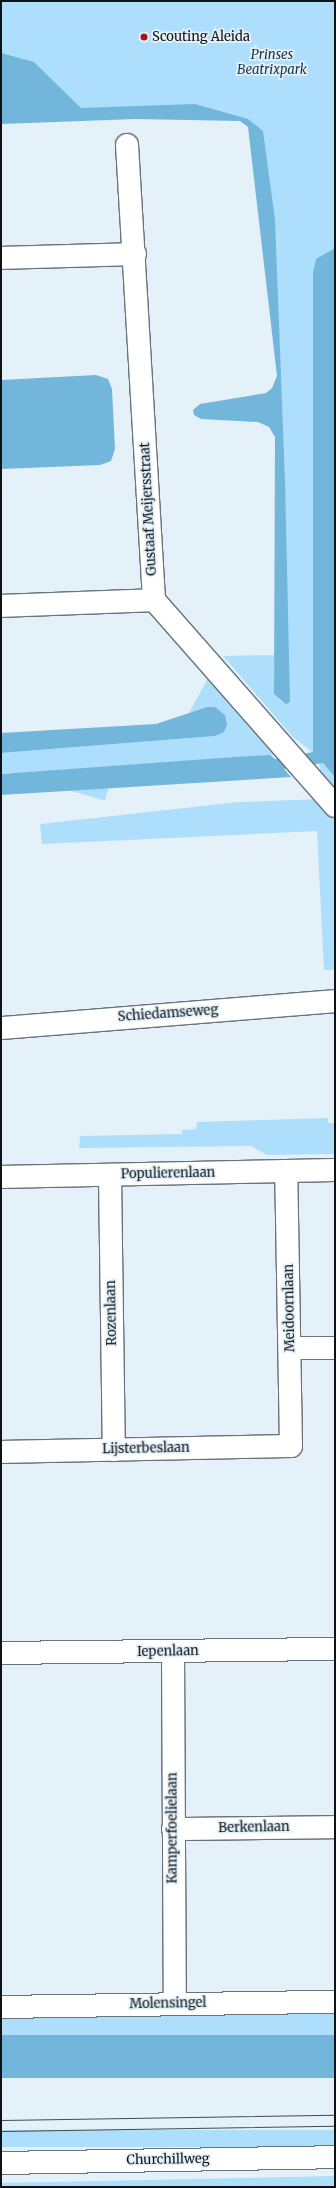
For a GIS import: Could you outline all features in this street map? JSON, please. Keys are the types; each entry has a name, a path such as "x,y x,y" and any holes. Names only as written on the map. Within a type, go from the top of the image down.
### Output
{"street":[{"name":"Gustaaf Meijersstraat","path":"127,145 135,254 154,600"},
{"path":"1,258 135,254"},
{"path":"1,606 154,600 335,806"},
{"name":"Schiedamseweg","path":"1,1028 335,1001"},
{"name":"Populierenlaan","path":"1,1177 335,1170"},
{"name":"Meidoornlaan","path":"286,1171 291,1348 291,1446"},
{"name":"Rozenlaan","path":"110,1175 114,1450"},
{"path":"291,1348 335,1348"},
{"name":"Lijsterbeslaan","path":"1,1452 291,1446"},
{"name":"Iepenlaan","path":"1,1653 335,1649"},
{"name":"Kamperfoelielaan","path":"173,1652 175,2004"},
{"name":"Berkenlaan","path":"173,1829 335,1827"},
{"name":"Molensingel","path":"1,2007 335,2002"},
{"name":"Churchillweg","path":"1,2163 335,2157"}],"green space":[{"name":"Prinses Beatrixpark","path":"1,1 335,1 335,970 324,970 317,831 42,844 40,824 239,802 323,799 313,703 313,753 292,736 223,656 274,655 274,694 285,479 281,381 255,132 245,119 220,115 1,119"},
{"path":"208,678 276,755 1,774 1,753 215,736 207,707 189,713"},
{"path":"5,756 109,786 105,800 1,771"},
{"path":"328,1118 328,1123 335,1123 335,1154 267,1155 251,1146 79,1148 80,1136 182,1134 182,1130 196,1129 197,1122"},
{"path":"1,2012 335,2012 335,2035 1,2035"},
{"path":"1,2130 335,2130 335,2147 1,2147"},
{"path":"335,2176 335,2187 1,2187 1,2183"}],"shaded area":[{"path":"1,53 34,62 81,108 195,104 248,119 263,131 275,220 285,479 290,702 286,704 274,694 275,437 269,427 258,422 201,419 194,415 193,410 200,404 266,393 272,388 277,376 248,127 240,121 135,119 1,124"},
{"path":"335,248 335,777 323,763 284,769 291,777 1,795 1,774 270,755 275,759 313,752 313,273 316,259"},
{"path":"96,375 108,379 112,389 115,449 111,461 100,465 1,469 1,380"},
{"path":"207,707 215,707 225,715 227,725 224,732 215,736 1,753 1,733 156,724"},
{"path":"1,2035 335,2035 335,2078 1,2078"}],"tram line":[{"path":"1,2120 335,2115"},
{"path":"1,2131 335,2126"}],"place":[{"name":"Scouting Aleida","path":"144,37"}]}
